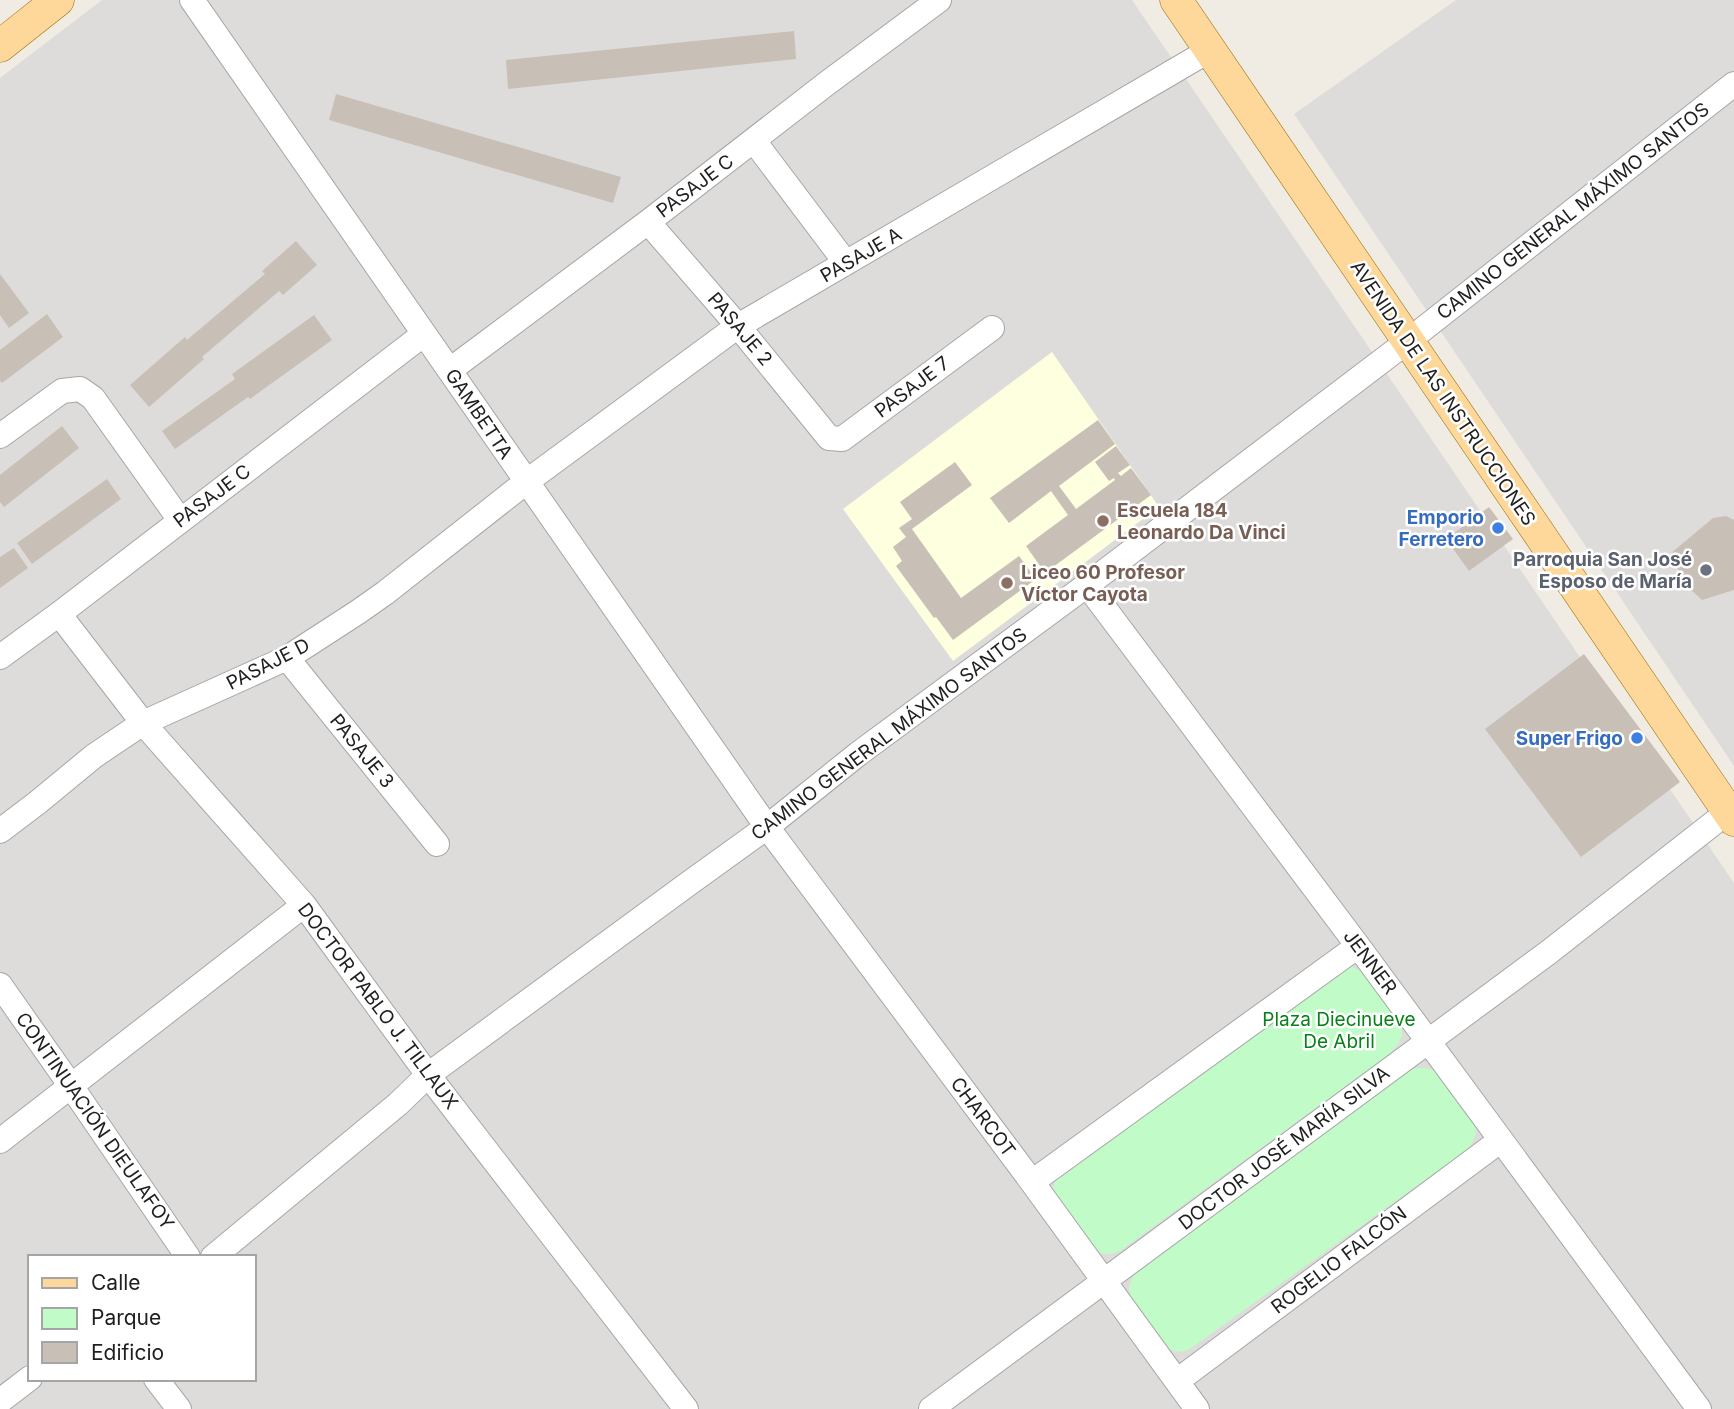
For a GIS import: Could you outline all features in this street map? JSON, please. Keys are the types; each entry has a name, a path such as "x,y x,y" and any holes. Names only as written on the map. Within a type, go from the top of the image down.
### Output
{"main road":[{"path":"0,46 58,0"},
{"name":"AVENIDA DE LAS INSTRUCCIONES","path":"1177,0 1732,813"}],"street":[{"name":"GAMBETTA","path":"192,0 767,827"},
{"name":"PASAJE C","path":"450,370 939,0"},
{"name":"PASAJE A","path":"526,482 738,326 1210,50"},
{"name":"CAMINO GENERAL MÁXIMO SANTOS","path":"215,1255 398,1104 428,1074 767,827 858,754 1408,341 1731,93"},
{"path":"754,141 846,263"},
{"name":"PASAJE 2","path":"648,222 738,326 829,438"},
{"name":"PASAJE 7","path":"829,438 842,439 992,328"},
{"name":"PASAJE C","path":"0,657 424,334"},
{"path":"0,436 62,391 80,389 93,398 180,520"},
{"name":"PASAJE D","path":"0,831 94,756 143,723 287,658 385,593 526,482"},
{"name":"JENNER","path":"1087,584 1699,1409"},
{"name":"DOCTOR PABLO J. TILLAUX","path":"59,614 143,723 304,905 428,1074 686,1409"},
{"name":"PASAJE 3","path":"287,658 437,844"},
{"name":"DOCTOR JOSÉ MARÍA SILVA","path":"931,1409 1549,952 1732,813"},
{"name":"CHARCOT","path":"767,827 1197,1409"},
{"path":"0,1141 304,905"},
{"path":"1031,1182 1358,946"},
{"name":"CONTINUACIÓN DIEULAFOY","path":"0,985 187,1255"},
{"name":"ROGELIO FALCÓN","path":"1177,1381 1501,1140"},
{"path":"0,1402 28,1380"},
{"path":"158,1381 179,1409"}],"shaded area":[{"path":"102,0 1132,0 1734,883 1734,1409 0,1409 0,78"},
{"path":"1456,0 1734,0 1734,766 1294,114"},
{"path":"1052,352 1159,507 953,661 843,509"}],"green space":[{"name":"Plaza Diecinueve De Abril","path":"1344,967 1361,971 1402,1023 1402,1036 1390,1054 1120,1251 1107,1254 1094,1251 1053,1191 1055,1180 1065,1170"},
{"name":"Plaza Diecinueve De Abril","path":"1417,1068 1431,1069 1438,1073 1473,1119 1476,1134 1468,1149 1190,1349 1178,1352 1165,1345 1146,1322 1131,1296 1130,1285 1137,1271 1406,1072"}],"building":[{"path":"794,31 796,59 508,89 506,60"},
{"path":"336,94 621,177 613,203 329,120"},
{"path":"296,241 317,265 283,295 279,291 149,407 130,385 185,337 187,340 265,274 262,271"},
{"path":"0,274 29,313 9,328 0,315"},
{"path":"47,314 63,337 2,383 0,350"},
{"path":"314,315 332,340 175,449 162,431 235,379 232,374"},
{"path":"1098,420 1115,444 1059,486 1076,509 1115,480 1114,478 1109,481 1095,462 1116,446 1130,465 1118,473 1121,476 1131,468 1151,495 1045,573 1026,546 1068,515 1051,491 1009,523 990,498"},
{"path":"62,426 79,448 4,507 0,502 0,475"},
{"path":"955,462 972,485 912,529 961,598 1019,556 1036,579 953,640 896,566 902,561 893,547 906,537 899,528 912,519 900,502"},
{"path":"107,479 121,499 32,564 17,543"},
{"path":"1489,507 1513,539 1469,571 1446,539"},
{"name":"Parroquia San José Esposo de María","path":"1726,516 1734,520 1734,590 1702,600 1688,587 1670,554 1713,518"},
{"path":"14,548 28,568 0,588 0,557"},
{"path":"1584,654 1680,782 1581,857 1485,729"}],"place":[{"name":"Escuela 184 Leonardo Da Vinci","path":"1103,521"},
{"name":"Emporio Ferretero","path":"1498,528"},
{"name":"Parroquia San José Esposo de María","path":"1706,570"},
{"name":"Liceo 60 Profesor Víctor Cayota","path":"1007,583"},
{"name":"Super Frigo","path":"1637,738"}]}
